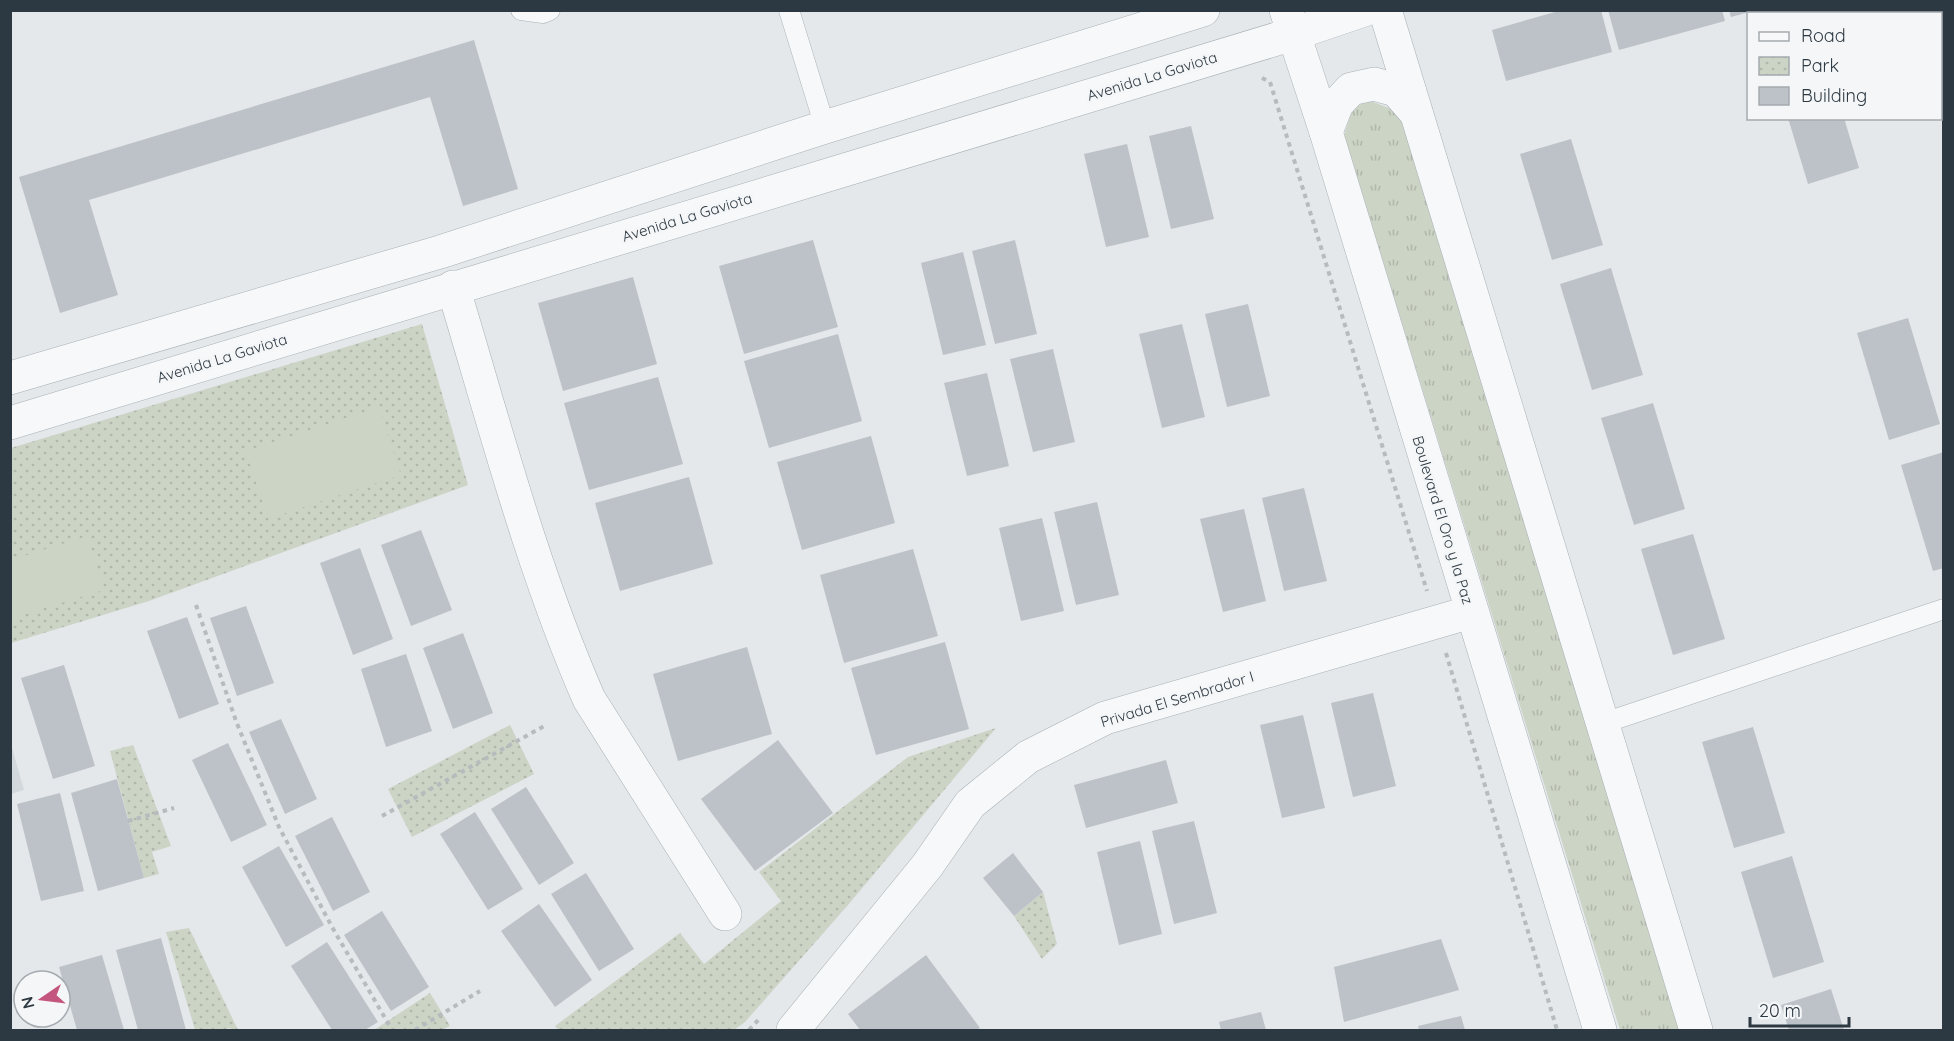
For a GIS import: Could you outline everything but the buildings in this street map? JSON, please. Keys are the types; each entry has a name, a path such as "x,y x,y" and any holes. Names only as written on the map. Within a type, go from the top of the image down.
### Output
{"street":[{"path":"10,378 440,252 825,127 1203,10"},
{"name":"Avenida La Gaviota","path":"10,423 1221,55 1290,22 1364,10"},
{"path":"1385,10 1696,1030"},
{"name":"Boulevard El Oro y la Paz","path":"1290,22 1326,132 1600,1030"},
{"path":"1326,132 1337,104 1351,89 1374,84 1396,90 1416,113"},
{"path":"453,287 535,561 572,660 589,699 724,914"},
{"name":"Privada El Sembrador I","path":"793,1030 927,866 970,804 1028,758 1105,718 1471,612"}],"lane":[{"path":"521,10 543,13 550,10"},
{"path":"789,10 825,127"},
{"path":"1604,723 1944,609"}],"path":[{"path":"1221,55 1270,82 1437,623 1557,1030"},
{"path":"195,605 236,721 279,827 332,927 392,1030"},
{"path":"382,816 546,725"},
{"path":"128,820 174,808"},
{"path":"414,1030 480,991"}],"shaded area":[{"path":"11,744 24,790 10,794"}],"green space":[{"path":"1368,100 1399,112 1680,1030 1620,1030 1344,135 1353,109"},
{"path":"422,324 468,485 149,601 11,643 11,448"},
{"path":"379,407 401,475 268,519 246,451"},
{"path":"87,536 104,590 12,618 11,560"},
{"path":"510,725 534,774 412,837 388,789"},
{"path":"996,728 848,905 745,1022 734,1030 558,1030 555,1026 680,933 704,964 781,901 759,872 908,757"},
{"path":"133,745 171,846 152,852 159,874 144,878 110,751"},
{"path":"1043,892 1057,944 1042,959 1014,916"},
{"path":"189,928 238,1030 230,1028 195,1030 166,932"},
{"path":"430,993 450,1026 442,1030 374,1030"}]}
